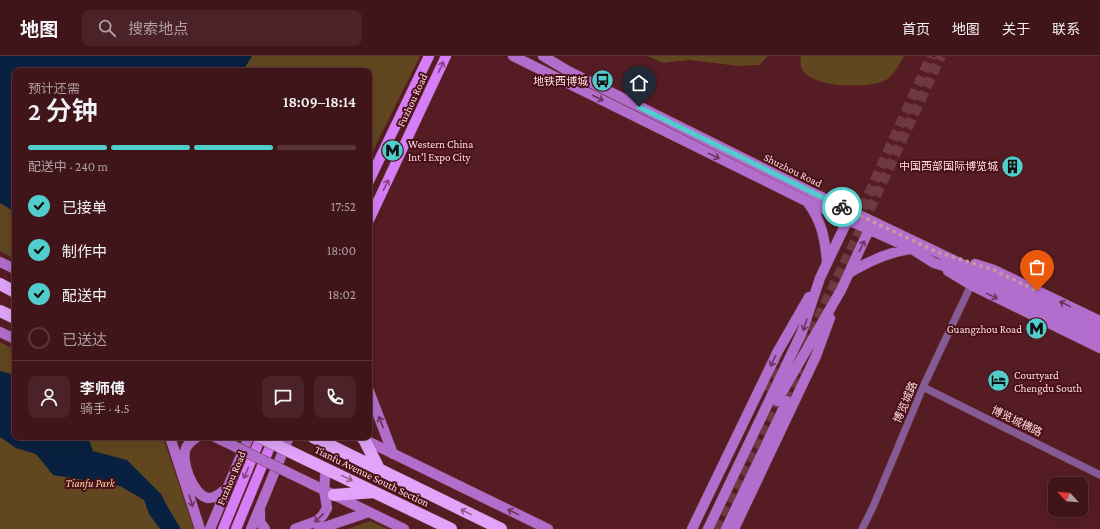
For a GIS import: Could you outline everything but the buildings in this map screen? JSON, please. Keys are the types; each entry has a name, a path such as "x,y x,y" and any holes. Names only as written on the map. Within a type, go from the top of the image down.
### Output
{"highway":[{"path":"0,284 12,290"},
{"path":"0,311 12,317"},
{"name":"Tianfu Avenue South Section","path":"267,440 451,529"},
{"name":"Tianfu Avenue South Section","path":"325,440 379,469 501,529"},
{"path":"362,440 379,469"},
{"path":"329,493 375,492"}],"main road":[{"name":"Fuzhou Road","path":"372,175 429,56"},
{"name":"Fuzhou Road","path":"372,215 446,56"},
{"name":"Shuzhou Road","path":"513,56 806,201 849,215 937,252 1100,330"},
{"name":"Shuzhou Road","path":"543,56 568,71 811,192 849,215"},
{"path":"806,201 816,214 826,242 827,262"},
{"path":"708,529 802,332 820,278 849,215"},
{"name":"Shuzhou Road","path":"872,225 934,263 964,272 1100,339"},
{"path":"734,529 813,362 841,290 872,225"},
{"path":"849,273 868,261 897,251 912,249"},
{"path":"937,252 994,270 1100,321"},
{"path":"0,262 12,268"},
{"path":"934,263 972,286 1100,348"},
{"path":"692,529 778,351 820,278"},
{"path":"715,529 780,393 841,290"},
{"path":"0,332 12,338"},
{"path":"701,529 766,391"},
{"path":"372,399 394,454"},
{"path":"726,529 787,401"},
{"path":"171,440 200,529"},
{"path":"193,440 186,446 185,459 191,482 195,490 209,498 217,496 228,486"},
{"path":"221,440 404,529"},
{"path":"210,529 248,440"},
{"name":"Fuzhou Road","path":"223,529 260,440"},
{"path":"236,529 273,440"},
{"path":"251,529 287,440"},
{"path":"365,440 548,529"},
{"path":"295,529 317,521 327,508 329,493 326,468"},
{"path":"261,503 260,522 265,529"},
{"path":"319,529 368,512"}],"street":[{"name":"博览城路","path":"862,529 873,507 923,387 972,286"},
{"name":"博览城横路","path":"923,387 1100,474"}],"green space":[{"path":"0,56 420,56 372,153 372,68 12,68 12,257 0,251"},
{"path":"648,56 768,56 759,65 739,66 689,60 663,63"},
{"path":"801,56 904,56 894,73 886,80 878,83 855,86 830,84 810,77 802,69 800,64"},
{"name":"Tianfu Park","path":"0,342 12,348 12,440 164,440 194,529 0,529"},
{"path":"370,521 387,529 348,529"}],"water":[{"path":"0,56 252,56 245,68 12,68 12,210 0,203"},
{"path":"0,371 12,374 12,440 89,440 93,451 127,460 161,494 181,529 160,529 149,514 144,500 120,486 53,475 36,454 16,448 0,437"}],"tunnel":[{"path":"856,222 931,56"},
{"path":"805,345 941,56"},
{"path":"766,391 782,364"},
{"path":"787,401 799,369"},
{"path":"716,529 781,394"}],"way so far":[{"path":"842,207 937,252 994,270 1037,291"}],"place":[{"name":"地铁西博城","path":"603,81"},
{"name":"Western China Int'l Expo City","path":"393,150"},
{"name":"中国西部国际博览城","path":"1013,166"},
{"name":"Guangzhou Road","path":"1037,329"},
{"name":"Courtyard Chengdu South","path":"998,381"}],"route":[{"path":"639,107 842,207"}]}
